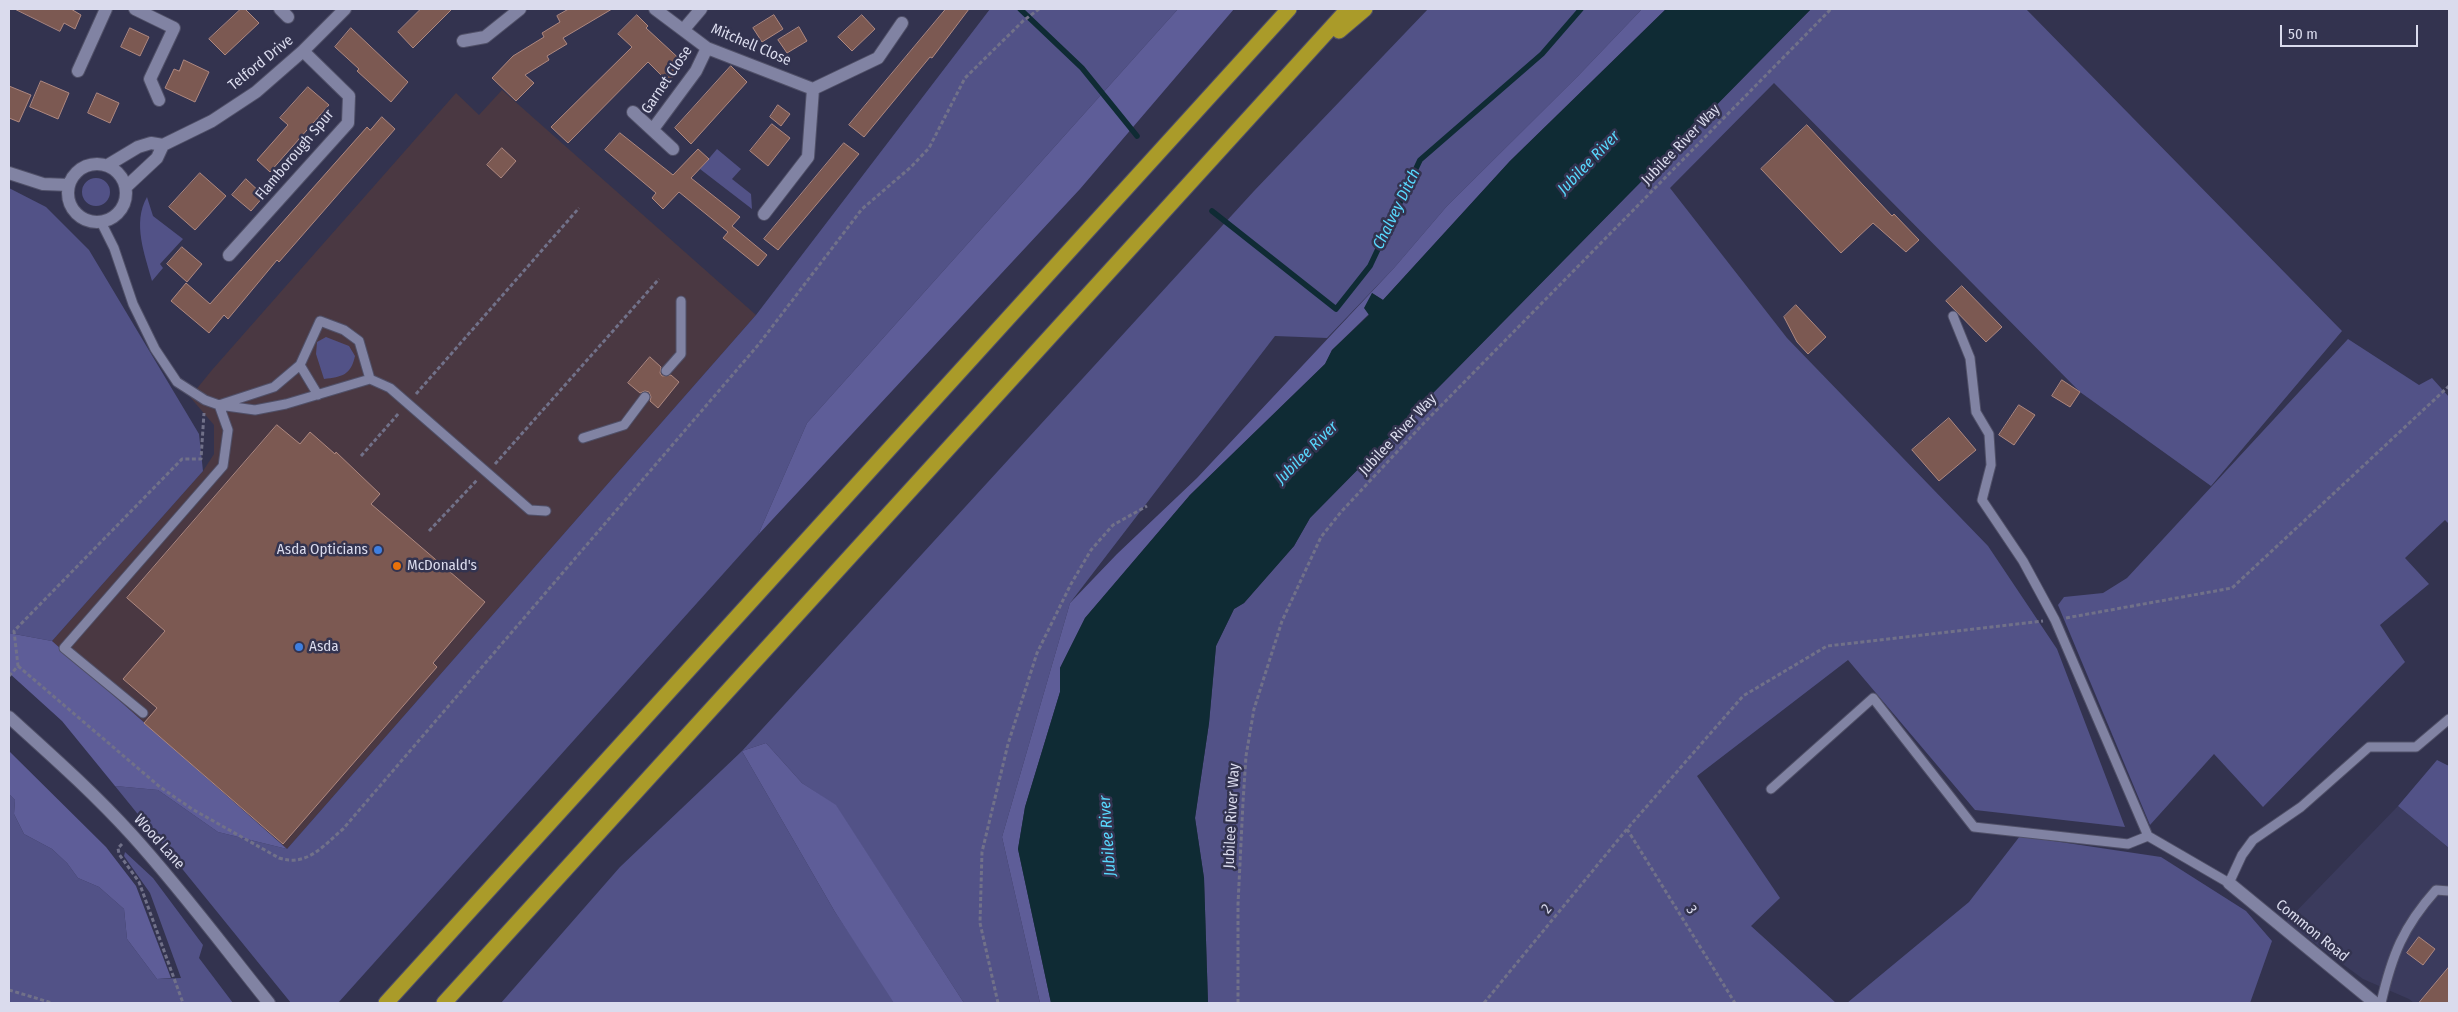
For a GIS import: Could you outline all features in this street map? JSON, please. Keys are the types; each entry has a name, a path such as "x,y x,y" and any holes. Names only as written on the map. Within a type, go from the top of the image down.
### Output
{"highway":[{"path":"386,1003 1289,9"},
{"path":"444,1003 1348,9"},
{"path":"1299,65 1365,9"}],"street":[{"path":"78,71 106,9"},
{"path":"134,9 174,28 150,79 159,100"},
{"name":"Telford Drive","path":"108,165 138,147 151,143 163,145 212,121 256,92 303,51 345,9"},
{"path":"462,41 485,37 520,9"},
{"name":"Mitchell Close","path":"655,9 707,48 812,89"},
{"path":"684,29 701,9"},
{"path":"764,214 808,157 812,89 878,58 902,23"},
{"name":"Garnet Close","path":"653,130 696,71 707,48"},
{"name":"Flamborough Spur","path":"229,255 348,122 349,96 303,51"},
{"name":"Garnet Close","path":"633,112 673,149"},
{"name":"Telford Drive","path":"126,187 157,158 163,145"},
{"path":"98,163 108,165 122,178 126,187 124,206 118,213 101,222 83,218 70,204 69,185 80,169 98,163"},
{"path":"9,173 43,184 69,185"},
{"name":"Wood Lane","path":"9,717 132,834 176,885 269,1003"},
{"name":"Common Road","path":"2229,883 2376,1003"}],"lane":[{"path":"101,222 114,248 133,304 155,349 177,382 205,400 219,405 255,410 318,395 370,379 390,388 530,510 546,511"},
{"path":"666,371 681,354 681,301"},
{"path":"1953,316 1970,358 1976,412 1989,434 1991,465 1982,500 2023,561 2055,620 2148,836 2229,883 2242,855 2253,840 2300,807 2368,747 2416,747 2449,719"},
{"path":"219,405 274,387 300,365 320,321 344,330 359,341 370,379"},
{"path":"300,365 318,395"},
{"path":"583,438 624,425 645,397"},
{"path":"143,713 64,648 222,466 228,430 219,405"},
{"path":"1771,790 1873,698 1974,827 2128,844 2148,836"},
{"path":"2381,1003 2400,940 2418,910 2436,890 2449,890"}],"path":[{"path":"1023,21 1039,9"},
{"name":"Jubilee River Way","path":"1238,1003 1238,904 1243,802 1246,756 1254,709 1282,621 1321,537 1341,512 1443,404 1831,9"},
{"path":"361,456 579,208"},
{"path":"429,531 471,485 488,472 659,279"},
{"path":"9,676 18,666 14,631 182,458 201,459 205,400"},
{"path":"998,1003 980,923 982,852 1008,744 1037,653 1071,584 1091,550 1113,525 1147,506"},
{"name":"2","path":"1484,1003 1627,830"},
{"name":"3","path":"1627,830 1736,1003"},
{"path":"132,834 118,848 119,854 139,882 183,1003"},
{"path":"9,990 52,1003"}],"shaded area":[{"path":"990,9 1178,9 807,423 758,535 338,1003 291,1003 115,786 158,790 218,832 287,849 756,315"},
{"path":"1178,9 1234,9 1080,189 758,535 807,423"},
{"path":"1428,9 1642,9 1578,76 1447,206 1394,268 1327,338 1275,336 1070,603 1002,837 1040,1003 964,1003 836,806 802,783 766,743 742,751 1254,191"},
{"path":"1642,9 1666,9 1510,161 1383,300 1372,293 1369,314 1332,350 1325,364 1190,495 1085,618 1060,668 1060,692 1025,807 1018,849 1051,1003 1040,1003 1002,837 1070,603 1117,554 1197,478 1394,268 1447,206 1578,76"},
{"path":"1811,9 2026,9 2342,331 2211,486 2080,392 1774,83 1670,188 1787,338 1988,546 2057,649 2125,827 1975,810 1848,660 1697,776 1780,898 1751,926 1836,1003 1208,1003 1204,878 1195,818 1209,723 1216,646 1234,609 1244,603 1294,546 1310,518"},
{"path":"502,90 756,315 287,849 52,641 203,471 214,454 214,425 190,397 212,370 456,93 479,115"},
{"path":"717,149 741,169 732,179 751,194 752,209 700,169"},
{"path":"96,178 106,182 110,192 106,202 96,206 86,202 82,192 86,182"},
{"path":"9,188 46,207 89,250 199,434 203,471 52,641 9,633"},
{"path":"147,197 153,216 183,239 160,264 163,268 152,281 143,250 140,228 140,217"},
{"path":"326,337 349,346 355,356 351,367 345,374 324,379 316,354 317,342"},
{"path":"2348,339 2419,385 2432,378 2449,397 2449,524 2445,520 2405,558 2429,584 2380,625 2405,662 2263,807 2214,754 2150,825 2058,605 2064,597 2103,593 2127,578"},
{"path":"9,633 52,641 287,849 218,832 158,790 115,786 62,721 9,673"},
{"path":"766,743 802,783 836,805 964,1003 894,1003 835,912 742,751"},
{"path":"9,751 106,847 136,886 171,978 157,979 127,939 124,909 99,887 78,878 67,863 52,849 24,834 14,814 15,800 9,794"},
{"path":"742,751 835,912 896,1003 501,1003 620,867"},
{"path":"2437,760 2449,766 2449,848 2398,806"},
{"path":"9,794 15,800 14,814 24,834 52,849 67,863 78,878 99,887 124,909 127,939 157,979 181,978 150,893 124,856 125,852 153,878 203,945 199,958 233,1003 9,1003"},
{"path":"2398,806 2449,848 2449,1003 2414,1003 2363,979 2286,922"},
{"path":"2020,836 2161,857 2246,911 2272,941 2250,1003 1847,1003 1969,902"}],"water":[{"name":"Jubilee River","path":"1666,9 1811,9 1310,518 1294,546 1244,603 1234,609 1216,646 1209,723 1195,818 1204,878 1208,1003 1051,1003 1018,849 1025,807 1060,692 1060,668 1085,618 1190,495 1325,364 1332,350 1369,315 1364,308 1372,293 1383,300 1510,161"}],"building":[{"path":"15,9 71,9 81,15 75,29 64,23 60,31"},
{"path":"241,9 245,9 259,23 225,55 209,39"},
{"path":"421,9 452,9 413,48 398,32"},
{"path":"569,9 612,9 563,38 567,44 547,56 549,60 525,75 534,83 516,101 492,78 513,56 544,37 542,33 560,22 557,16"},
{"path":"946,9 969,9 932,58 930,57 864,137 849,125"},
{"path":"637,15 648,26 646,28 685,64 668,82 648,62 568,143 551,127 632,47 618,34"},
{"path":"774,15 783,29 762,42 753,28"},
{"path":"862,15 875,29 852,51 838,37"},
{"path":"799,27 807,41 787,53 778,40"},
{"path":"130,28 149,37 140,56 121,47"},
{"path":"351,28 408,82 391,102 357,71 359,69 335,47"},
{"path":"184,60 209,72 195,102 165,88 174,69 179,71"},
{"path":"731,66 747,82 691,144 675,128"},
{"path":"41,81 69,93 58,119 30,107"},
{"path":"9,86 31,95 19,122 9,118"},
{"path":"308,87 329,105 270,172 257,160 288,125 280,118"},
{"path":"97,93 119,103 110,123 88,113"},
{"path":"778,105 790,114 781,126 770,117"},
{"path":"382,117 395,129 279,262 277,260 228,319 224,315 209,333 171,301 186,283 210,304 367,127 370,130"},
{"path":"772,124 790,138 768,166 750,151"},
{"path":"1807,125 1892,216 1894,214 1919,240 1906,252 1873,223 1841,253 1761,169"},
{"path":"620,133 673,175 698,149 709,159 691,178 740,217 732,226 767,255 758,266 723,238 728,232 679,192 663,209 652,198 656,193 605,150"},
{"path":"844,143 859,154 778,250 764,239"},
{"path":"502,148 516,161 501,178 487,165"},
{"path":"200,173 226,196 195,230 169,207"},
{"path":"246,179 264,196 251,211 232,195"},
{"path":"182,247 202,264 187,282 167,264"},
{"path":"1962,286 2002,327 1986,342 1946,301"},
{"path":"1796,305 1826,337 1808,354 1797,342 1784,317"},
{"path":"650,357 661,367 660,373 662,376 671,375 679,382 658,408 650,401 649,392 640,393 628,383"},
{"path":"2062,380 2080,392 2070,407 2052,396"},
{"path":"2019,405 2035,415 2014,445 1999,435"},
{"path":"1949,418 1976,450 1939,481 1912,450"},
{"name":"Asda","path":"277,425 300,444 310,432 335,454 336,452 380,494 371,504 485,602 433,663 437,667 283,844 144,723 157,708 123,679 165,631 127,598"},
{"path":"2419,937 2435,949 2423,965 2407,953"},
{"path":"2449,967 2449,1003 2419,1003"}],"waterway":[{"name":"Chalvey Ditch","path":"1020,9 1082,68 1137,136"},
{"name":"Chalvey Ditch","path":"1212,211 1336,309 1370,266 1420,160 1542,54 1581,9"}],"place":[{"name":"Asda Opticians","path":"378,550"},
{"name":"McDonald's","path":"397,566"},
{"name":"Asda","path":"299,647"}]}
